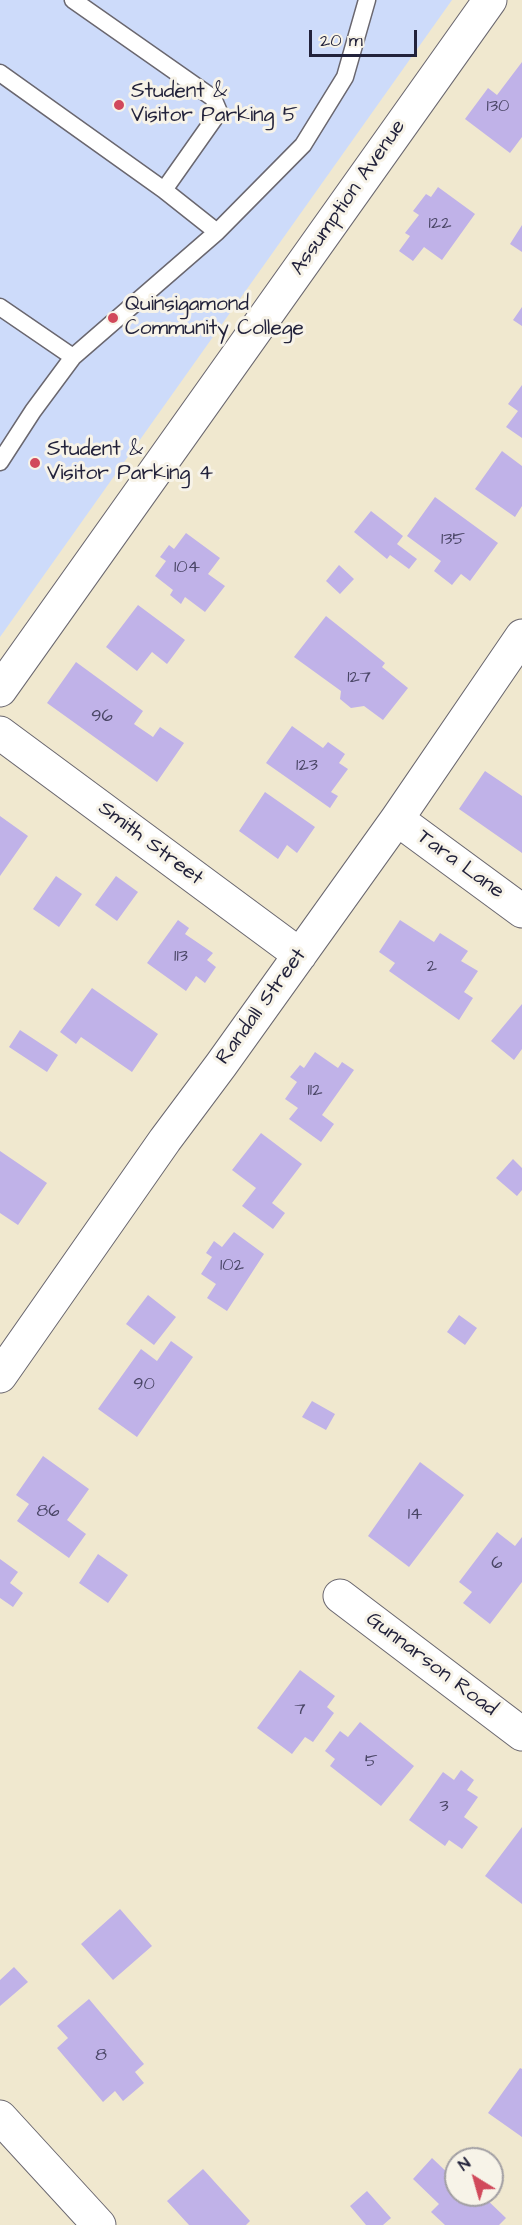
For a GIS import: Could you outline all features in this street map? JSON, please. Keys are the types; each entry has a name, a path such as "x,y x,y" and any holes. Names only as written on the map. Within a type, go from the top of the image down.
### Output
{"street":[{"name":"Assumption Avenue","path":"0,690 490,0"},
{"name":"Randall Street","path":"0,1377 158,1149 397,819 522,636"},
{"name":"Smith Street","path":"0,733 300,955"},
{"name":"Tara Lane","path":"397,819 522,911"},
{"name":"Gunnarson Road","path":"340,1596 522,1734"},
{"path":"0,2117 99,2225"}],"lane":[{"path":"73,0 213,98 219,112 164,190"},
{"path":"0,462 33,411 73,357 217,232 303,145 345,78 367,0"},
{"path":"0,73 164,190 217,232"},
{"path":"0,307 73,357"}],"shaded area":[{"name":"Quinsigamond Community College","path":"0,0 452,0 0,637"}],"building":[{"path":"522,62 522,137 510,153 465,119 488,88 497,95"},
{"path":"438,187 475,214 442,260 424,247 413,261 399,251 410,236 405,233 419,215 413,211 426,194 431,197"},
{"path":"522,225 522,252 510,244"},
{"path":"522,307 522,326 513,320"},
{"path":"522,385 522,438 506,427 518,411 508,404"},
{"path":"502,451 522,466 522,506 515,517 475,489"},
{"path":"435,497 498,543 470,581 461,574 452,585 434,571 441,561 407,536"},
{"path":"371,511 403,536 397,544 417,559 409,569 390,555 387,559 354,532"},
{"path":"186,533 220,558 208,574 225,586 205,612 185,597 181,604 170,595 173,590 155,576 166,561 160,557 169,545 174,549"},
{"path":"339,565 354,579 340,594 326,581"},
{"path":"138,605 185,640 167,664 152,652 137,671 106,647"},
{"path":"326,616 385,663 382,667 408,688 383,720 364,706 351,708 340,699 341,691 294,657"},
{"path":"76,662 143,711 134,724 153,737 160,727 184,743 157,782 47,703"},
{"path":"292,726 323,748 328,742 345,754 339,763 348,769 331,792 338,796 330,808 266,763"},
{"path":"485,771 522,796 522,853 459,809"},
{"path":"265,792 315,827 297,853 287,845 278,859 239,831"},
{"path":"0,816 28,836 0,876"},
{"path":"56,876 82,894 59,927 33,909"},
{"path":"116,876 138,892 117,921 95,905"},
{"path":"178,920 189,928 185,934 213,953 207,960 216,967 205,983 196,976 186,991 147,963"},
{"path":"400,920 434,942 440,933 468,951 461,961 478,971 464,992 473,998 459,1020 389,971 395,963 379,952"},
{"path":"92,988 158,1034 132,1072 81,1037 76,1044 60,1032"},
{"path":"522,1004 522,1049 514,1060 491,1041"},
{"path":"20,1030 58,1055 47,1072 9,1047"},
{"path":"315,1052 338,1068 342,1062 354,1070 322,1115 334,1124 321,1142 289,1119 298,1108 285,1099 297,1082 290,1077 300,1065 304,1068"},
{"path":"261,1133 302,1164 272,1203 285,1213 273,1229 242,1206 256,1188 232,1170"},
{"path":"0,1151 47,1183 18,1225 0,1213"},
{"path":"513,1159 522,1168 522,1190 517,1196 496,1178"},
{"path":"234,1232 264,1254 227,1311 207,1298 216,1284 201,1274 212,1257 206,1253 214,1241 222,1247"},
{"path":"148,1295 176,1317 154,1345 126,1324"},
{"path":"459,1315 477,1328 465,1345 447,1332"},
{"path":"171,1341 193,1357 137,1437 98,1409 141,1349 157,1361"},
{"path":"312,1401 335,1414 326,1430 302,1417"},
{"path":"43,1456 89,1489 67,1520 86,1534 69,1558 17,1521 29,1504 16,1495"},
{"path":"420,1462 464,1495 409,1567 368,1536"},
{"path":"497,1532 515,1546 522,1537 522,1582 490,1624 463,1603 472,1592 459,1582"},
{"path":"98,1554 128,1575 108,1603 79,1583"},
{"path":"0,1559 18,1572 10,1583 23,1593 13,1607 0,1598"},
{"path":"300,1670 335,1696 327,1707 334,1713 313,1742 305,1737 292,1754 257,1728"},
{"path":"360,1722 414,1766 381,1806 330,1766 335,1759 325,1751 340,1731 348,1737"},
{"path":"461,1770 474,1780 467,1790 478,1797 464,1817 478,1827 462,1849 449,1840 445,1846 409,1820 443,1772 454,1780"},
{"path":"522,1827 522,1904 485,1876"},
{"path":"120,1909 152,1946 113,1980 81,1944"},
{"path":"14,1967 28,1982 0,2006 0,1980"},
{"path":"89,1999 144,2064 135,2072 144,2083 123,2101 115,2091 103,2102 57,2048 68,2038 57,2026"},
{"path":"520,2068 522,2069 522,2137 488,2113"},
{"path":"432,2158 444,2169 444,2207 495,2207 506,2218 499,2225 445,2225 431,2212 439,2204 413,2179"},
{"path":"203,2169 250,2221 246,2225 189,2225 167,2201"},
{"path":"367,2191 391,2218 383,2225 366,2225 350,2206"}],"place":[{"name":"Student & Visitor Parking 5","path":"119,105"},
{"name":"Quinsigamond Community College","path":"113,318"},
{"name":"Student & Visitor Parking 4","path":"35,463"}]}
